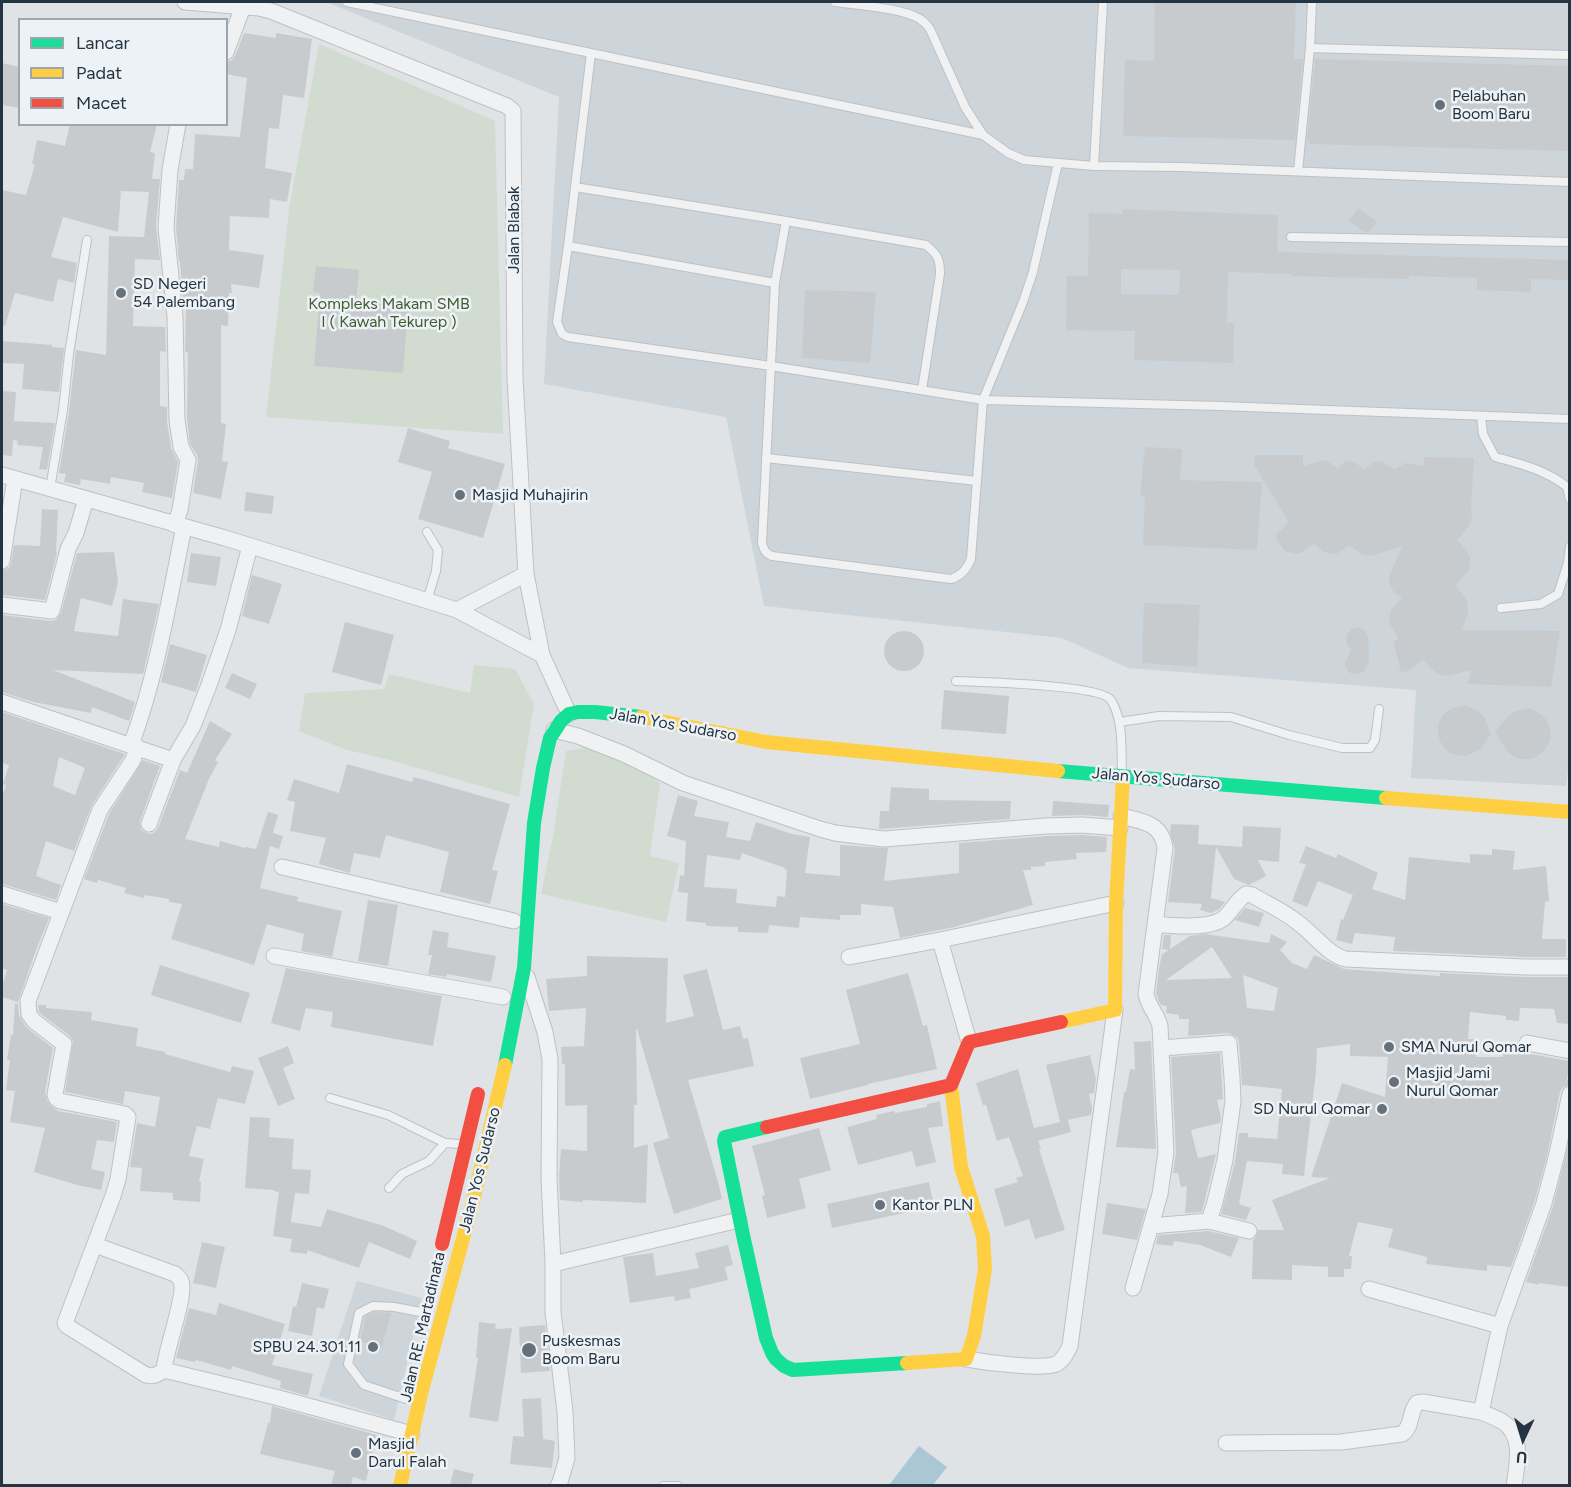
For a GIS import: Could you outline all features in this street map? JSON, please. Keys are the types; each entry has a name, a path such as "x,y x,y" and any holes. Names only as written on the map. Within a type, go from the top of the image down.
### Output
{"main road":[{"name":"Jalan Yos Sudarso","path":"400,1485 404,1417 473,1202 512,1033 524,968 534,823 543,768 550,738 554,730 569,714 595,712 630,715 766,742 1123,777 1569,812"},
{"path":"951,1085 725,1137 739,1220 768,1340 778,1361 786,1367 793,1370 966,1359 974,1336 986,1269 983,1236 962,1167 951,1085 969,1042 1115,1010 1116,903 1123,777"},
{"path":"514,926 529,889"},
{"name":"Jalan RE. Martadinata","path":"440,1257 480,1085"}],"street":[{"name":"Jalan Blabak","path":"185,2 271,11 507,106 513,111 515,378 526,574 542,655 569,714"},
{"path":"228,47 243,7"},
{"path":"178,126 170,170 166,227 175,317 177,420 181,447 188,460 160,645 134,746 133,760 100,810 28,1001 29,1014 34,1021 64,1044 55,1097 60,1101 125,1114 128,1117 118,1179 65,1323 146,1375 152,1376 164,1370 404,1417"},
{"path":"2,561 8,477 250,546 457,610 542,655"},
{"path":"2,604 52,611 68,549 76,533 86,499"},
{"path":"149,824 173,760 193,726 209,686 228,630 250,546"},
{"path":"457,610 526,574"},
{"path":"2,702 173,760"},
{"path":"554,730 578,736 624,754 683,783 835,833 884,838 1120,822 1147,822 1153,826 1162,836 1165,848 1146,994 1148,1003 1159,1020 1166,1152 1160,1194 1133,1288"},
{"path":"282,867 514,926"},
{"path":"2,894 62,912"},
{"path":"1155,924 1172,926 1214,924 1226,916 1246,894 1295,920 1333,954 1346,959 1569,968"},
{"path":"849,957 1116,903"},
{"path":"940,940 969,1042"},
{"path":"274,956 503,997"},
{"path":"524,968 545,1032 550,1059 549,1178 554,1312 565,1411 567,1458 561,1484"},
{"path":"966,1359 1047,1366 1058,1364 1070,1346 1115,1010"},
{"path":"1161,1048 1229,1043 1233,1101 1220,1182 1209,1221"},
{"path":"1527,1043 1569,1050"},
{"path":"1481,1412 1500,1326 1544,1203 1569,1094"},
{"path":"553,1264 739,1220"},
{"path":"1151,1226 1209,1221 1249,1231"},
{"path":"95,1245 175,1274 182,1282 182,1297 165,1358 164,1370"},
{"path":"1369,1289 1500,1326"},
{"path":"1226,1443 1341,1442 1402,1434 1407,1431 1410,1424 1413,1408 1417,1403 1423,1402 1481,1412 1501,1420 1513,1432 1517,1444 1514,1485"}],"lane":[{"path":"347,2 983,135"},
{"path":"834,2 902,12 925,22 964,107 983,135 1008,153 1024,160 1094,166 1182,167 1569,182"},
{"path":"1094,166 1103,2"},
{"path":"1298,171 1310,48 1311,2"},
{"path":"1310,48 1569,55"},
{"path":"591,53 557,322 562,334 983,400 1569,419"},
{"path":"786,221 775,283 762,543 766,553 771,556 951,579 966,570 971,559 983,400 1033,272 1058,163"},
{"path":"575,187 926,245 940,261 940,274 922,390"},
{"path":"1291,237 1569,242"},
{"path":"50,489 87,240"},
{"path":"568,246 775,283"},
{"path":"1481,416 1483,434 1495,457 1529,466 1555,477 1568,487 1569,499"},
{"path":"766,458 977,481"},
{"path":"426,601 436,571 438,550 427,532"},
{"path":"1501,608 1541,604 1558,594 1568,563 1569,547"},
{"path":"956,681 1071,688 1102,694 1111,700 1120,722 1123,777"},
{"path":"1120,722 1159,716 1231,717 1288,735 1342,748 1370,748 1375,740 1379,709"},
{"path":"330,1098 388,1115 446,1143 485,1149"},
{"path":"389,1188 402,1174 429,1161 446,1143"},
{"path":"404,1417 363,1385 348,1364 359,1313 373,1306 426,1313"},
{"path":"663,1485 678,1485"}],"shaded area":[{"path":"326,2 1569,2 1570,753 1566,786 1411,778 1416,690 1128,668 1062,638 764,606 726,417 544,384 559,97"},
{"name":"SPBU 24.301.11","path":"357,1281 422,1298 394,1420 319,1396"}],"green space":[{"name":"Kompleks Makam SMB I ( Kawah Tekurep )","path":"319,44 495,121 503,434 266,417 289,209"},
{"path":"474,665 515,669 534,704 519,797 347,750 299,731 305,693 384,689 389,674 470,693"},
{"path":"588,747 634,763 660,783 650,856 679,863 666,922 541,894 553,837 566,751"}],"water":[{"path":"919,1446 947,1467 933,1485 889,1485"}],"building":[{"path":"1155,2 1296,2 1294,59 1303,59 1295,140 1123,136 1125,60 1154,61"},
{"path":"244,33 276,38 276,33 312,39 304,98 283,95 279,129 269,128 265,168 292,173 287,202 270,199 269,218 230,216 229,250 264,255 259,288 231,284 228,326 221,325 221,423 226,424 222,461 228,462 221,499 193,493 198,461 190,444 187,419 186,301 183,301 176,227 179,180 184,180 185,169 193,169 195,134 240,137 247,78 228,74 228,61 235,56"},
{"name":"Pelabuhan Boom Baru","path":"1315,59 1569,66 1569,151 1309,144 1307,141"},
{"path":"2,63 18,67 18,108 2,105"},
{"path":"70,126 156,126 150,152 155,153 152,179 160,179 156,226 160,260 135,259 133,326 165,327 166,352 160,351 160,406 167,407 171,448 178,462 172,498 142,492 144,483 111,477 110,484 81,479 80,485 64,482 66,474 59,473 76,350 106,355 109,236 144,237 149,192 121,191 118,232 63,217 51,257 77,263 74,283 58,279 53,302 15,293 5,326 2,325 2,190 26,195 35,164 32,164 37,140 65,146"},
{"path":"1358,208 1377,222 1369,232 1364,232 1349,221"},
{"path":"1122,209 1278,215 1277,252 1569,260 1569,280 1531,279 1531,292 1477,290 1477,278 1409,276 1409,279 1228,272 1227,323 1234,323 1233,363 1134,360 1135,331 1066,330 1067,276 1088,276 1089,213 1122,214","holes":["1121,269 1180,270 1179,295 1121,294"]},
{"path":"316,266 359,270 356,302 408,306 403,373 314,366 320,293 313,292"},
{"path":"805,290 876,292 870,363 802,358"},
{"path":"2,341 64,348 59,392 22,389 24,364 2,363"},
{"path":"2,391 16,392 14,421 55,423 47,470 39,469 43,447 17,445 18,441 13,440 12,456 2,455"},
{"name":"Masjid Muhajirin","path":"408,428 450,441 448,448 505,464 483,538 418,519 432,472 398,462"},
{"path":"1145,447 1182,449 1180,480 1262,482 1257,550 1143,545 1145,497 1140,496"},
{"path":"1255,455 1303,455 1303,466 1323,460 1338,469 1345,462 1352,461 1365,469 1373,462 1380,461 1395,469 1405,463 1424,466 1424,457 1474,458 1472,518 1470,525 1457,540 1470,557 1468,571 1455,586 1466,598 1468,605 1462,630 1560,631 1551,687 1468,684 1471,670 1447,676 1441,675 1423,660 1410,670 1401,673 1394,642 1398,638 1389,620 1391,610 1402,598 1393,591 1389,577 1402,546 1371,556 1361,554 1349,545 1335,554 1324,552 1314,543 1297,554 1287,552 1275,536 1289,522 1254,465"},
{"path":"246,492 274,496 272,514 244,511"},
{"path":"42,509 58,510 57,553 45,600 2,595 3,570 9,568 14,545 40,546"},
{"path":"114,552 118,582 112,606 81,598 74,631 118,636 123,599 159,604 143,674 53,670 135,702 129,721 92,707 91,713 33,702 2,692 3,615 56,620 61,613 77,553"},
{"path":"191,553 221,557 216,586 187,582"},
{"path":"252,575 282,584 269,624 242,616"},
{"path":"1144,603 1200,605 1197,667 1142,663"},
{"path":"345,622 394,635 381,685 332,672"},
{"path":"1358,627 1365,630 1368,636 1369,661 1364,671 1357,674 1350,673 1345,663 1351,650 1346,642 1347,634 1351,629"},
{"path":"904,631 918,637 924,651 918,665 904,671 890,665 884,651 890,637"},
{"path":"170,644 207,655 196,692 161,682"},
{"path":"232,673 257,684 250,699 225,688"},
{"path":"944,690 1009,696 1006,734 941,729"},
{"path":"1466,705 1484,717 1491,734 1480,749 1466,756 1450,753 1444,748 1440,741 1438,726 1446,712"},
{"path":"1529,708 1541,714 1547,721 1551,737 1543,752 1536,757 1521,759 1507,751 1495,732 1509,715"},
{"path":"2,712 125,754 92,805 74,851 46,841 36,876 61,885 56,900 2,884 2,797 6,785 3,784 9,765 2,763","holes":["59,757 85,768 75,795 53,786"]},
{"path":"210,721 232,734 215,760 218,762 185,839 219,847 220,841 256,849 268,812 278,815 273,833 283,836 279,849 270,846 260,888 298,897 297,901 342,911 332,957 301,951 304,934 267,924 254,965 171,939 182,904 169,902 169,899 145,895 144,898 124,893 126,888 98,880 97,883 84,879 109,814 143,760 160,766 140,821 142,831 150,834 158,828 180,770 187,773"},
{"path":"347,764 412,782 414,777 510,804 492,870 498,871 490,904 440,892 449,852 386,835 380,858 354,853 350,873 319,864 326,838 290,831 295,802 287,800 294,779 339,793"},
{"path":"891,787 929,789 929,800 1011,801 1010,819 879,829 880,811 889,811"},
{"path":"678,795 698,801 694,816 729,822 726,837 750,841 756,822 792,834 810,837 805,873 840,876 840,845 888,848 884,881 959,873 959,843 1047,836 1107,837 1106,852 1076,853 1077,859 1045,862 1045,866 1023,870 1033,905 954,927 900,938 893,907 861,904 861,915 840,915 840,920 800,917 799,928 769,925 768,933 738,932 738,927 706,926 706,923 686,921 688,893 678,892 680,875 684,876 686,841 667,836","holes":["742,853 787,870 785,897 777,896 776,907 736,903 737,889 704,887 707,855 740,860"]},
{"path":"1053,801 1109,805 1108,817 1052,816"},
{"path":"1171,824 1199,825 1198,844 1242,847 1243,826 1281,828 1279,862 1258,860 1266,876 1249,885 1234,879 1216,847 1211,898 1225,902 1222,906 1211,913 1200,910 1202,904 1168,902 1175,849 1170,832"},
{"path":"1306,846 1336,858 1338,854 1378,873 1372,889 1405,900 1409,857 1470,863 1470,854 1492,855 1492,849 1515,851 1513,870 1546,866 1549,901 1545,902 1542,939 1566,939 1566,957 1393,951 1395,937 1355,933 1352,944 1336,940 1341,919 1343,920 1353,895 1318,881 1307,907 1292,901 1306,864 1299,863"},
{"path":"368,900 398,905 388,966 358,961"},
{"path":"2,904 49,918 18,1002 2,997 2,987 7,970 2,968"},
{"path":"1245,908 1264,913 1259,927 1235,920"},
{"path":"433,930 449,933 447,947 496,956 491,982 447,974 446,977 428,974 432,955 428,955"},
{"path":"1205,934 1269,943 1271,934 1287,942 1280,950 1292,963 1307,969 1314,955 1344,969 1440,976 1440,973 1569,977 1569,1024 1557,1023 1554,1009 1520,1008 1519,1021 1506,1020 1506,1016 1470,1012 1468,1039 1477,1039 1476,1057 1503,1057 1503,1045 1518,1044 1520,1050 1525,1053 1569,1061 1568,1085 1560,1092 1535,1200 1511,1267 1487,1265 1487,1271 1426,1264 1427,1257 1388,1247 1393,1229 1358,1222 1349,1256 1352,1256 1351,1269 1344,1269 1344,1277 1328,1277 1328,1267 1292,1265 1292,1280 1252,1279 1253,1240 1258,1230 1284,1230 1272,1200 1330,1178 1311,1177 1342,1083 1385,1097 1388,1057 1350,1056 1350,1044 1317,1048 1304,1176 1282,1174 1283,1164 1247,1161 1239,1204 1251,1208 1246,1220 1221,1214 1235,1162 1239,1133 1248,1133 1248,1137 1277,1139 1282,1089 1242,1085 1237,1037 1228,1033 1188,1036 1189,1019 1179,1019 1179,1015 1166,1013 1167,1006 1159,1002 1156,993 1159,968 1162,954 1169,950 1162,949 1164,935 1171,935 1170,949 1190,936","holes":["1212,947 1232,978 1166,980","1243,975 1278,988 1274,1011 1247,1008"]},
{"path":"587,956 668,958 666,1023 694,1016 683,975 707,969 723,1030 740,1026 743,1039 748,1038 754,1066 688,1080 722,1199 674,1214 653,1143 669,1138 636,1029 637,1105 634,1105 634,1148 648,1144 646,1203 560,1200 561,1149 587,1151 587,1105 565,1106 565,1064 562,1064 561,1047 584,1046 586,1008 549,1011 546,979 587,976"},
{"path":"160,965 250,993 241,1023 151,995"},
{"path":"286,968 442,996 433,1046 331,1027 333,1012 306,1008 300,1031 271,1023"},
{"path":"908,973 923,1026 927,1025 937,1069 810,1099 800,1058 860,1044 846,990"},
{"path":"15,1004 18,1004 19,1015 26,1027 53,1048 45,1092 50,1105 58,1111 117,1122 114,1142 97,1140 91,1169 105,1172 101,1190 34,1172 45,1128 10,1122 15,1091 6,1090 10,1060 7,1060 11,1035 13,1035"},
{"path":"38,1005 46,1005 46,1008 92,1012 91,1020 138,1028 136,1046 165,1052 165,1054 230,1072 232,1066 254,1071 245,1104 218,1098 210,1129 197,1126 189,1156 204,1159 199,1181 201,1182 200,1202 173,1200 173,1193 140,1191 142,1168 130,1167 137,1123 155,1127 160,1097 125,1091 123,1104 65,1092 73,1041 70,1036 41,1014"},
{"path":"1151,1041 1156,1149 1116,1147 1124,1092 1126,1092 1130,1069 1135,1070 1134,1042"},
{"path":"288,1046 294,1063 283,1068 295,1099 278,1106 258,1058"},
{"path":"1220,1053 1223,1099 1217,1100 1220,1123 1191,1130 1198,1158 1216,1154 1202,1212 1185,1213 1187,1186 1181,1187 1178,1173 1173,1173 1176,1152 1171,1057"},
{"path":"1090,1055 1096,1079 1094,1093 1089,1094 1091,1115 1068,1120 1071,1132 1038,1141 1065,1230 1035,1239 1029,1219 1005,1227 994,1189 1018,1182 1016,1178 1023,1176 1009,1137 997,1141 986,1105 983,1105 976,1083 1018,1069 1034,1128 1060,1122 1046,1065"},
{"path":"940,1101 943,1126 928,1128 936,1162 916,1167 912,1151 858,1165 847,1127 877,1119 876,1115 927,1107 927,1104"},
{"path":"250,1117 270,1118 269,1137 294,1139 292,1169 311,1170 309,1194 295,1193 291,1222 321,1227 327,1209 384,1226 417,1241 410,1259 369,1242 359,1268 307,1250 307,1254 290,1252 292,1239 273,1236 279,1192 245,1188"},
{"path":"819,1128 831,1170 799,1179 806,1208 767,1218 762,1196 765,1195 752,1146"},
{"path":"1569,1142 1569,1287 1526,1282 1553,1206"},
{"name":"Kantor PLN","path":"929,1182 934,1207 832,1228 827,1204"},
{"path":"1107,1203 1146,1209 1137,1240 1102,1234"},
{"path":"1208,1231 1239,1238 1231,1257 1200,1245 1174,1241 1173,1246 1156,1244 1158,1235"},
{"path":"202,1242 225,1247 216,1288 193,1283"},
{"path":"728,1245 733,1265 725,1267 728,1280 689,1289 691,1298 675,1301 674,1296 630,1303 623,1257 653,1253 656,1276 699,1268 695,1253"},
{"path":"302,1283 329,1289 324,1309 317,1307 312,1336 288,1331 293,1306 296,1307"},
{"path":"219,1303 285,1324 272,1365 313,1374 308,1396 280,1388 281,1381 232,1366 231,1370 196,1360 195,1362 176,1358 189,1308 216,1315"},
{"path":"374,1312 391,1313 382,1347 360,1341 366,1316"},
{"path":"479,1322 496,1324 495,1329 512,1328 498,1422 469,1417 478,1358 476,1358"},
{"path":"545,1325 550,1371 521,1373 519,1327"},
{"path":"541,1398 543,1439 555,1441 552,1468 510,1464 513,1436 524,1437 522,1399"},
{"path":"272,1406 377,1435 366,1481 353,1477 351,1485 331,1485 335,1471 260,1454 268,1423 270,1423"},
{"path":"454,1469 474,1474 471,1485 450,1485"}],"traffic: fast":[{"path":"505,1065 524,968 534,823 550,738 561,721 569,714 595,712 641,717"},
{"path":"1058,771 1386,798"},
{"path":"767,1127 725,1137 724,1141 766,1338 772,1353 784,1366 793,1370 907,1363"}],"traffic: slow":[{"path":"641,717 766,742 1058,771"},
{"path":"1061,1022 1115,1010 1116,903 1123,777"},
{"path":"1386,798 1570,812"},
{"path":"400,1486 421,1394 473,1201 505,1065"},
{"path":"907,1363 966,1359 974,1336 985,1269 983,1236 961,1167 951,1085"}],"traffic: jam":[{"path":"767,1127 951,1085 969,1042 1061,1022"},
{"path":"442,1244 478,1094"}],"place":[{"name":"Pelabuhan Boom Baru","path":"1440,105"},
{"name":"SD Negeri 54 Palembang","path":"121,293"},
{"name":"Masjid Muhajirin","path":"460,495"},
{"name":"SMA Nurul Qomar","path":"1389,1047"},
{"name":"Masjid Jami Nurul Qomar","path":"1394,1082"},
{"name":"SD Nurul Qomar","path":"1382,1109"},
{"name":"Kantor PLN","path":"880,1205"},
{"name":"SPBU 24.301.11","path":"373,1347"},
{"name":"Puskesmas Boom Baru","path":"529,1350"},
{"name":"Masjid Darul Falah","path":"356,1453"}]}
